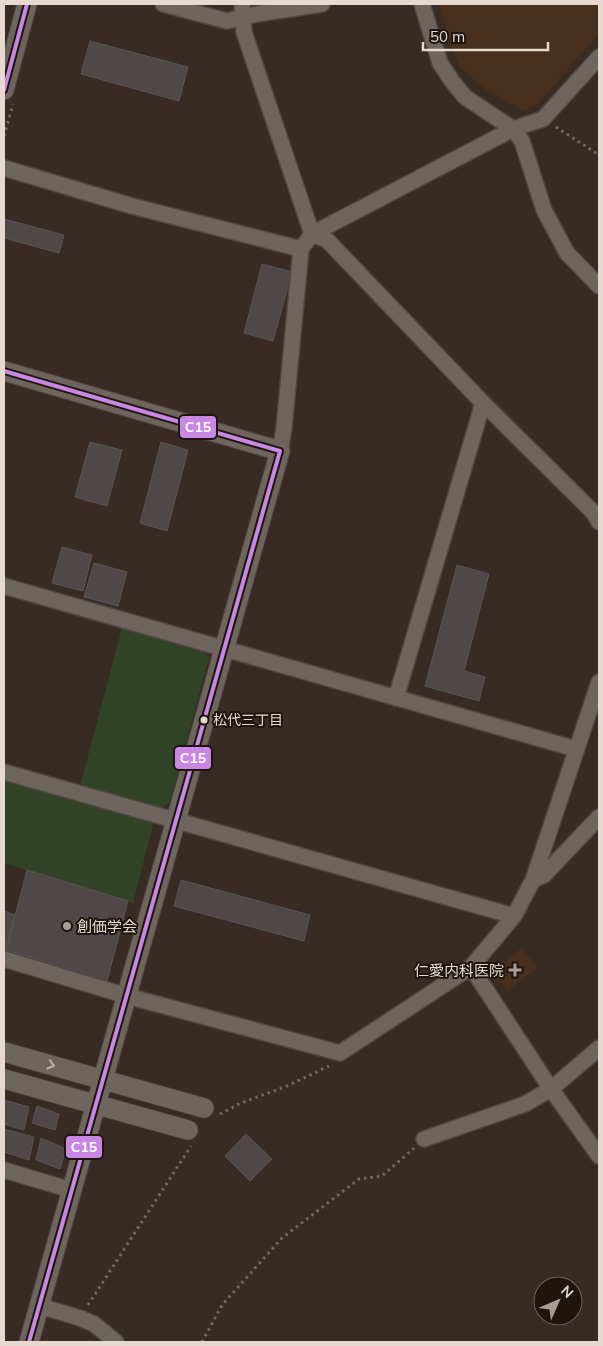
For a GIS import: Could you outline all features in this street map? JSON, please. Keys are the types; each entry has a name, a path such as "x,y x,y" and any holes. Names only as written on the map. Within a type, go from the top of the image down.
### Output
{"street":[{"path":"4,90 27,4"},
{"path":"163,4 227,21 242,11 257,14 322,4"},
{"path":"422,4 440,63 465,97 513,129 522,141 544,210 567,253 599,286"},
{"path":"242,11 244,32 312,234 327,240 483,403 593,512 599,522"},
{"path":"29,1342 280,451 284,428 301,249 312,234 513,129 543,118 599,56"},
{"path":"4,168 132,206 301,249"},
{"path":"4,371 280,451"},
{"path":"396,698 483,403"},
{"path":"4,586 576,749"},
{"path":"4,959 127,996 340,1054 471,967 514,916 533,880 599,682"},
{"path":"4,772 514,916"},
{"path":"533,880 544,876 599,817"},
{"path":"471,967 551,1089 599,1156"},
{"path":"424,1139 525,1104 551,1089 599,1048"},
{"path":"4,1052 212,1111"},
{"path":"4,1079 97,1105 192,1136"},
{"path":"4,1170 71,1190"},
{"path":"40,1306 94,1324 116,1342"}],"path":[{"path":"543,118 599,155"},
{"path":"212,1111 241,1103 287,1086 334,1064 340,1054"},
{"path":"80,1318 189,1148 192,1136"},
{"path":"202,1342 222,1304 282,1238 360,1179 382,1176 424,1139"}],"shaded area":[{"path":"439,4 599,4 599,34 538,104 523,111 486,90 459,67"},
{"name":"仁愛内科医院","path":"521,948 538,967 508,991 491,974"}],"green space":[{"path":"122,628 203,652 209,658 170,802 162,808 80,786"},
{"path":"4,778 154,821 133,903 4,863"}],"building":[{"path":"90,41 188,67 179,101 81,74"},
{"path":"4,219 64,235 59,253 4,238"},
{"path":"262,264 292,272 273,341 244,333"},
{"path":"90,442 122,450 107,506 75,497"},
{"path":"161,442 188,450 167,531 140,523"},
{"path":"62,547 92,555 83,591 52,583"},
{"path":"94,563 127,572 118,606 84,597"},
{"path":"457,565 489,574 464,671 485,677 479,701 425,686"},
{"name":"創価学会","path":"27,870 128,901 107,981 6,950"},
{"path":"181,880 310,915 304,941 174,906"},
{"path":"4,911 15,915 6,950 4,949"},
{"path":"4,1100 29,1107 24,1130 4,1124"},
{"path":"37,1106 59,1114 55,1130 32,1123"},
{"path":"4,1129 34,1137 29,1160 4,1152"},
{"path":"246,1134 272,1159 250,1181 225,1156"},
{"path":"41,1138 66,1149 60,1169 36,1160"}],"transit line":[{"name":"C15","path":"4,90 27,4"},
{"name":"C15","path":"4,371 280,451 29,1342"}],"place":[{"name":"松代三丁目","path":"204,720"},
{"name":"創価学会","path":"67,926"},
{"name":"仁愛内科医院","path":"515,970"}]}
